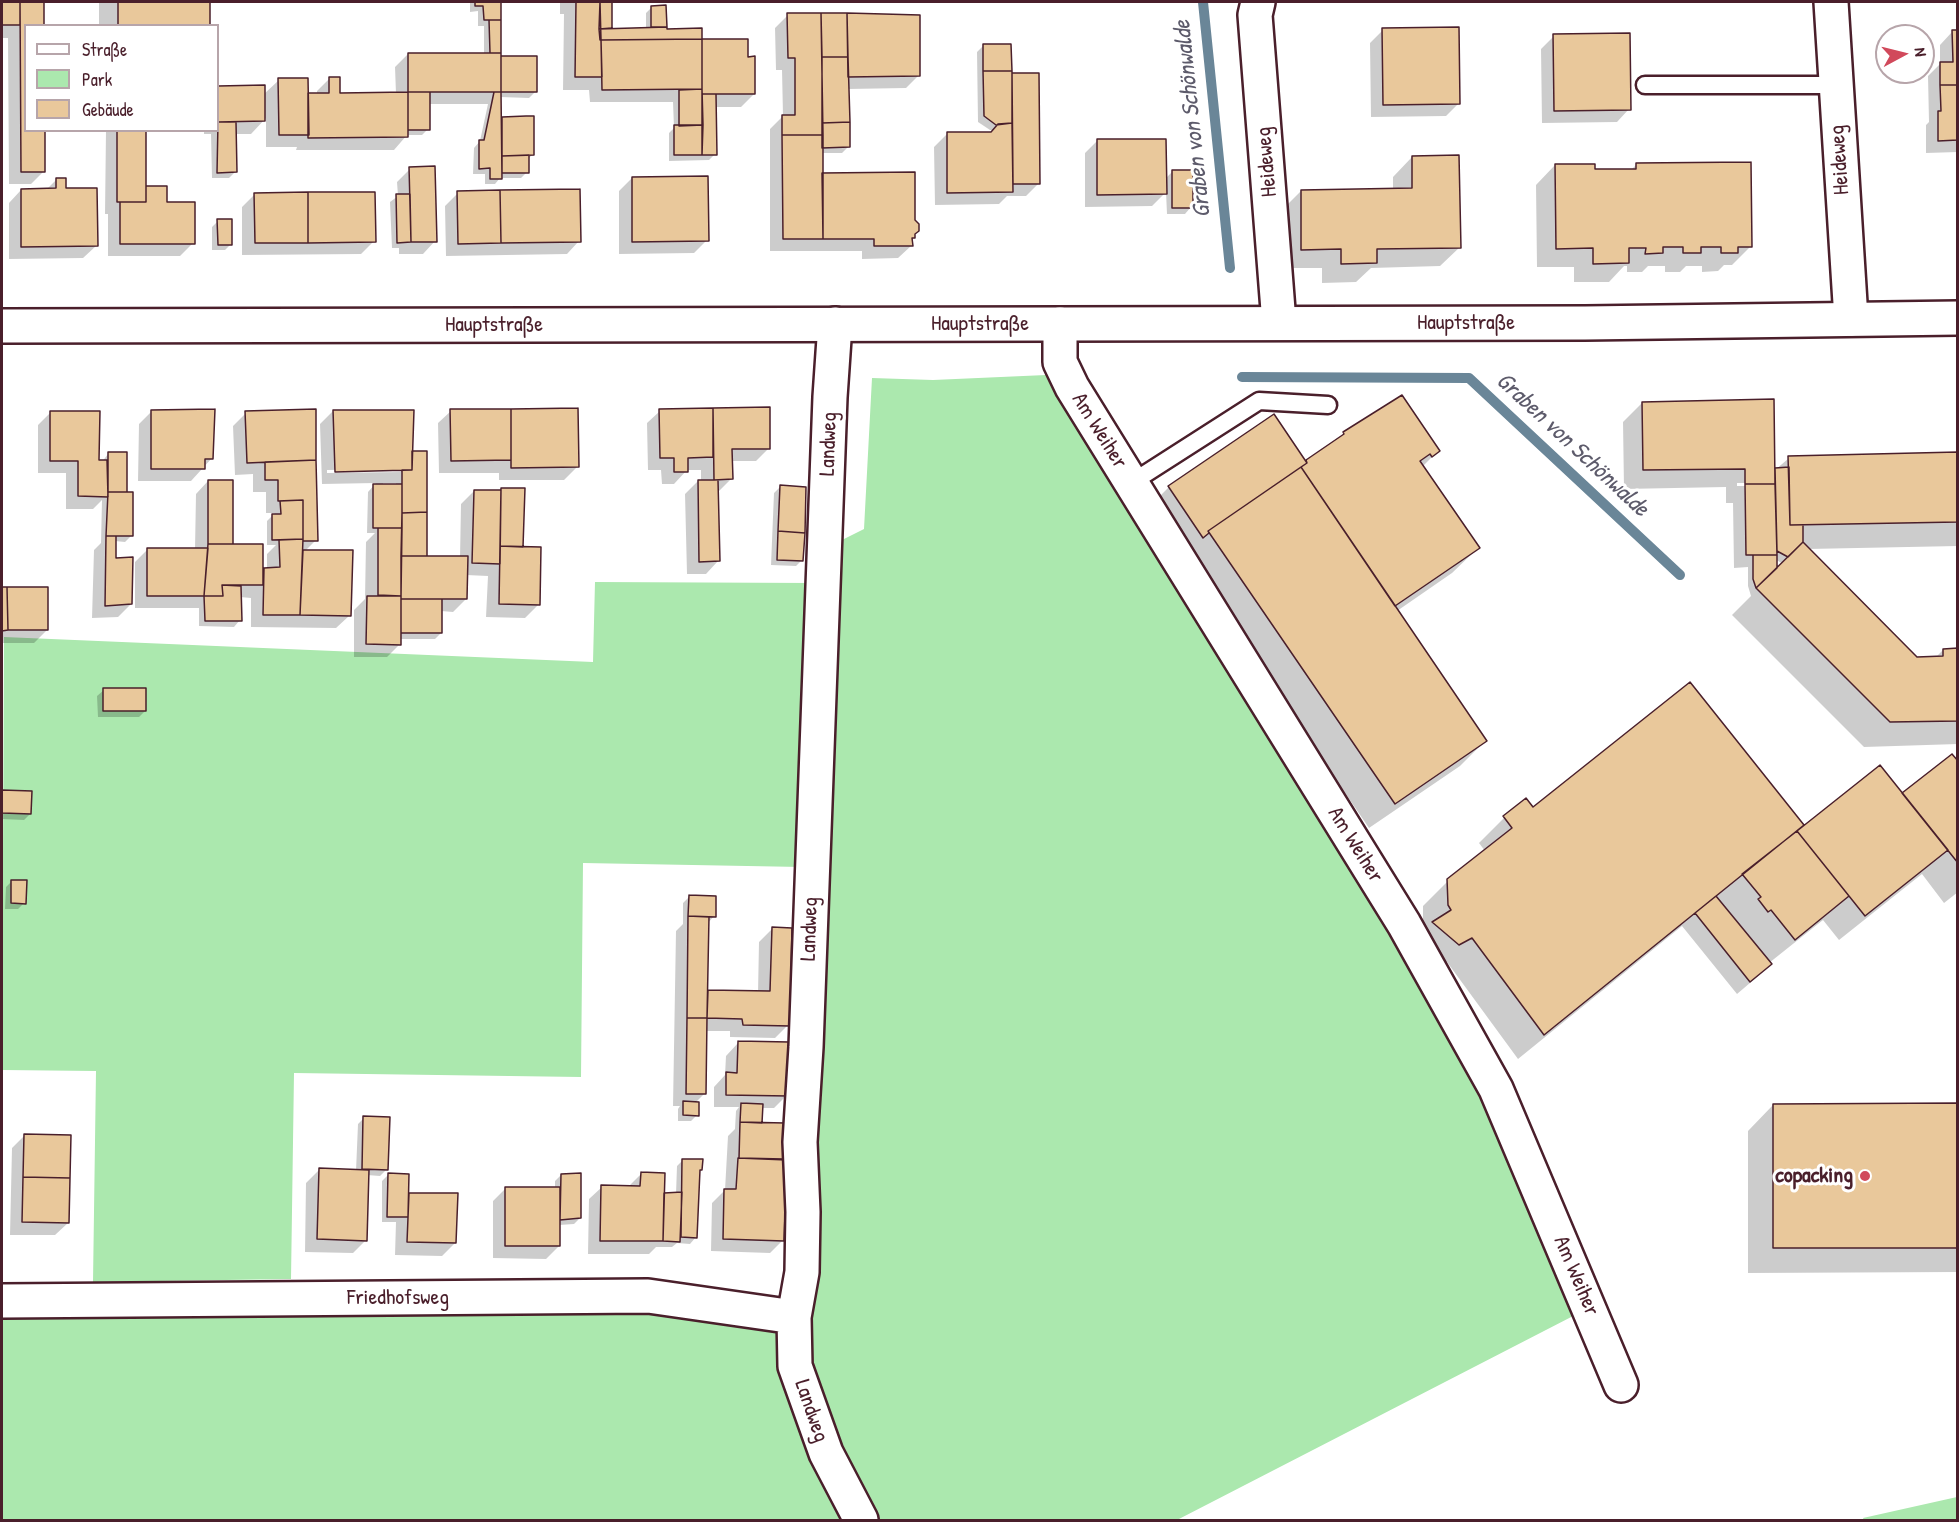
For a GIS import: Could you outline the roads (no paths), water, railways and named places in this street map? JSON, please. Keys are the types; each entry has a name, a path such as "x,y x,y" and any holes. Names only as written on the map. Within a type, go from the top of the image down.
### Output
{"street":[{"name":"Heideweg","path":"1258,2 1255,15 1279,323"},
{"name":"Heideweg","path":"1831,2 1851,319"},
{"name":"Hauptstraße","path":"2,326 1586,323 1958,318"},
{"name":"Landweg","path":"835,324 830,397 806,1047 800,1142 803,1212 802,1272 794,1317 795,1366 826,1453 861,1521"},
{"name":"Am Weiher","path":"1059,324 1060,362 1071,387 1404,924 1496,1089 1622,1385"},
{"name":"Friedhofsweg","path":"2,1301 648,1296 794,1317"}],"lane":[{"path":"1645,85 1835,85"},
{"path":"1131,483 1259,401 1328,405"}],"waterway":[{"name":"Graben von Schönwalde","path":"1203,2 1230,268"},
{"name":"Graben von Schönwalde","path":"1242,377 1469,378 1680,575"}],"place":[{"name":"copacking","path":"1865,1176"}]}
